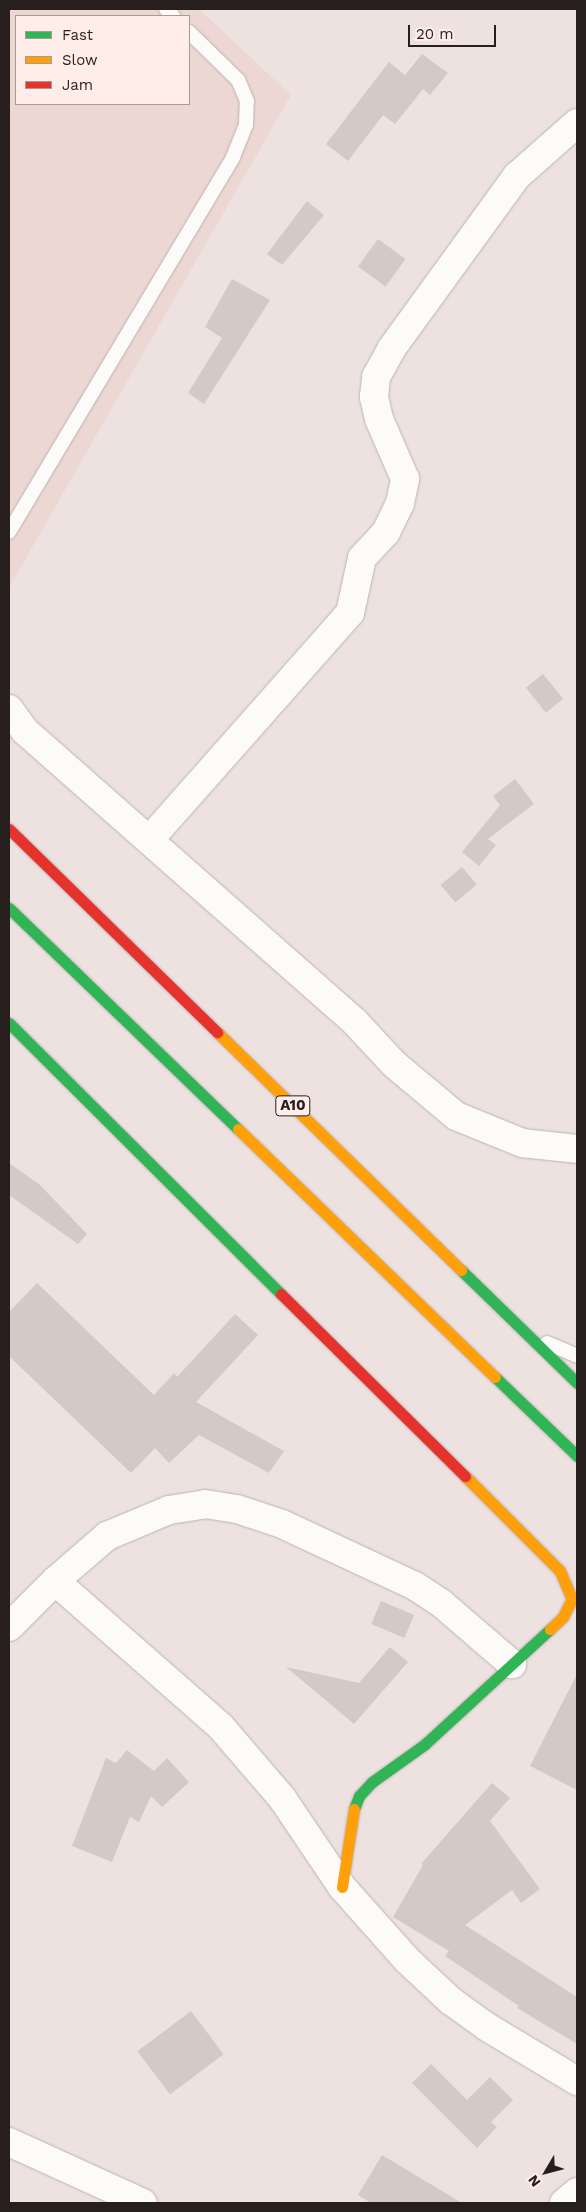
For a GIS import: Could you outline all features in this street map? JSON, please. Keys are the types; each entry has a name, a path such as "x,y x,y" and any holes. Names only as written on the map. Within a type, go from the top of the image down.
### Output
{"main road":[{"name":"A10","path":"9,828 577,1383"},
{"path":"9,908 577,1456"},
{"path":"9,1022 560,1571 570,1590 568,1608 512,1664 425,1744 372,1782 360,1796 351,1819 342,1887"}],"street":[{"path":"150,839 350,613 362,558 386,532 400,503 405,479 379,419 374,397 376,376 392,348 517,176 577,123"},
{"path":"9,709 25,730 356,1022 424,1091 456,1116 522,1142 577,1149"},
{"path":"9,1627 88,1551 128,1526 169,1510 205,1504 238,1509 342,1550 415,1586 442,1603 512,1664"},
{"path":"55,1581 221,1727 282,1798 342,1887 407,1960 451,2001 487,2027 577,2080"},
{"path":"9,2142 143,2203"},
{"path":"564,2203 577,2192"}],"lane":[{"path":"9,532 232,157 246,124 247,101 238,80 190,33"},
{"path":"528,1335 577,1356"}],"shaded area":[{"path":"9,9 199,9 291,95 9,588"}],"building":[{"path":"422,54 448,73 430,95 423,89 395,124 383,115 348,161 326,144 389,62 405,75"},
{"path":"307,201 324,215 282,265 267,254"},
{"path":"378,239 406,259 386,286 358,267"},
{"path":"232,279 270,300 204,404 188,393 222,338 205,327"},
{"path":"543,674 563,699 546,713 526,688"},
{"path":"515,779 534,804 488,839 496,845 479,866 462,852 500,805 493,796"},
{"path":"462,867 477,885 455,903 441,885"},
{"path":"9,1163 40,1185 87,1234 78,1244 9,1195"},
{"path":"37,1283 154,1395 174,1373 177,1377 235,1314 258,1335 196,1402 284,1451 269,1473 199,1435 169,1463 155,1448 131,1473 9,1356 9,1312"},
{"path":"381,1601 414,1615 404,1638 371,1624"},
{"path":"390,1647 408,1662 354,1724 286,1667 359,1683"},
{"path":"577,1674 577,1790 530,1766"},
{"path":"127,1750 154,1771 167,1758 189,1782 162,1807 151,1796 139,1822 130,1817 112,1862 72,1846 106,1758 116,1763"},
{"path":"492,1783 510,1798 490,1821 540,1889 521,1903 512,1890 465,1925 577,1997 577,2044 517,2008 519,2006 445,1956 449,1951 393,1917 423,1865 421,1864"},
{"path":"191,2011 223,2054 170,2094 137,2051"},
{"path":"431,2064 467,2100 490,2077 513,2100 491,2122 497,2127 477,2148 412,2083"},
{"path":"382,2155 462,2203 371,2203 358,2195"}],"traffic: fast":[{"path":"9,908 238,1129"},
{"path":"9,1023 281,1294"},
{"path":"461,1270 577,1383"},
{"path":"495,1377 577,1456"},
{"path":"354,1809 359,1796 372,1782 425,1744 550,1629"}],"traffic: slow":[{"path":"217,1032 461,1270"},
{"path":"238,1129 495,1377"},
{"path":"465,1476 560,1571 572,1599 563,1617 550,1629"},
{"path":"342,1887 354,1809"}],"traffic: jam":[{"path":"9,829 217,1032"},
{"path":"281,1294 465,1476"}]}
